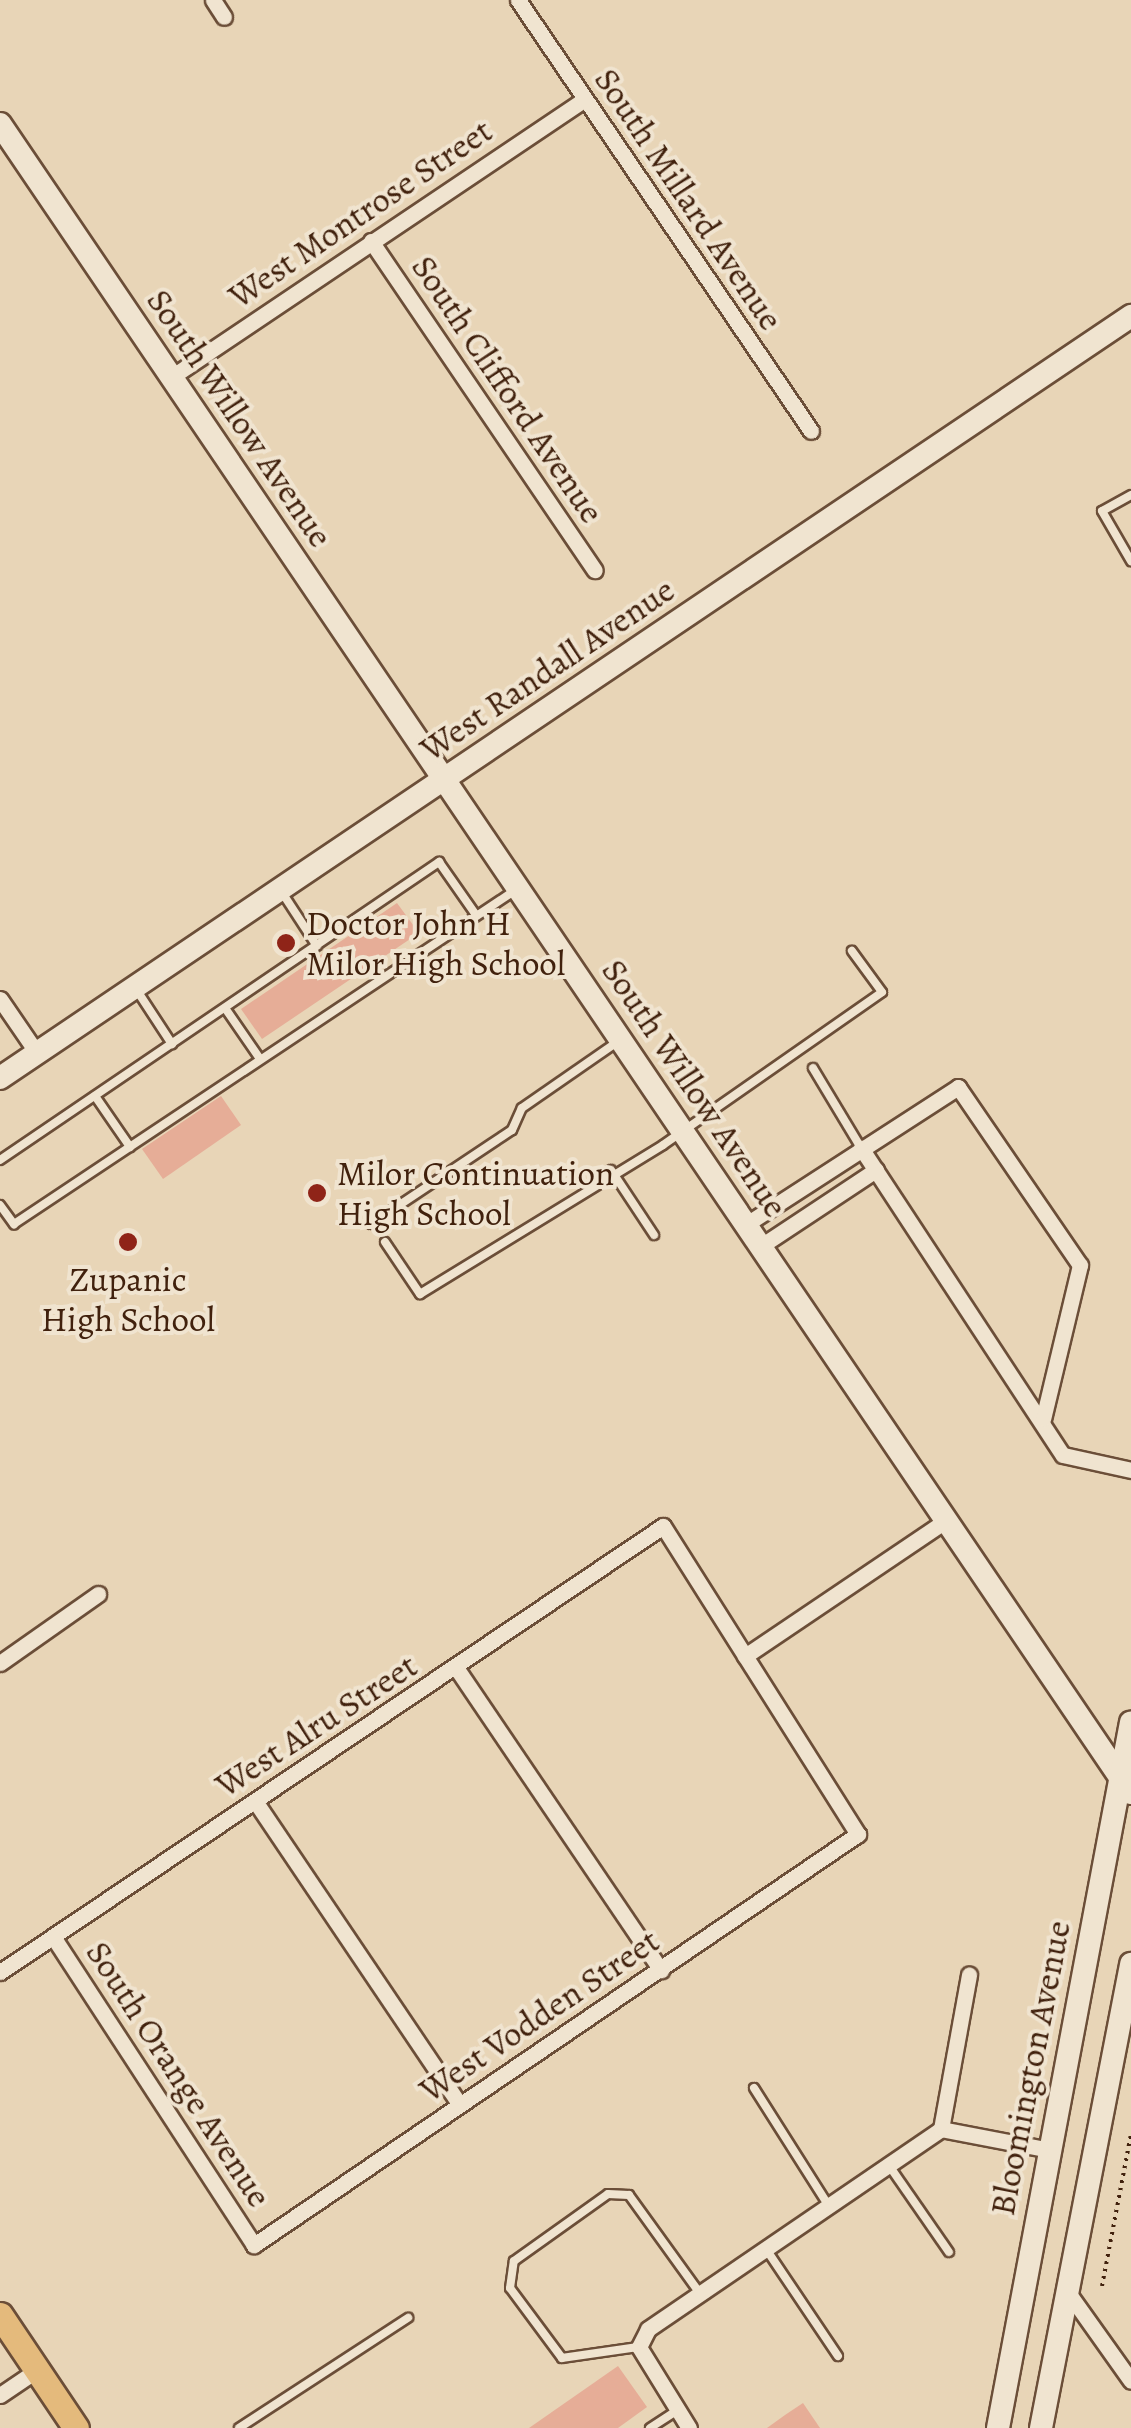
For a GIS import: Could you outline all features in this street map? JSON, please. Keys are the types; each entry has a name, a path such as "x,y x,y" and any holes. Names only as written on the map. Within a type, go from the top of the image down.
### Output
{"main road":[{"path":"0,2315 76,2428"}],"street":[{"path":"213,0 224,16"},
{"name":"South Millard Avenue","path":"518,0 811,430"},
{"name":"West Montrose Street","path":"170,378 584,99"},
{"name":"South Willow Avenue","path":"0,124 442,782 1126,1785"},
{"name":"South Clifford Avenue","path":"371,241 595,570"},
{"name":"West Randall Avenue","path":"0,1078 1131,316"},
{"path":"0,999 37,1053"},
{"path":"746,1224 958,1087 1073,1247 1080,1265 1043,1419"},
{"path":"862,1148 1063,1455 1131,1470"},
{"path":"761,1246 876,1170"},
{"path":"745,1656 948,1519"},
{"name":"West Alru Street","path":"0,1972 456,1669 663,1526 745,1656"},
{"path":"0,1663 98,1594"},
{"name":"West Vodden Street","path":"254,2245 858,1834 745,1656"},
{"path":"456,1669 662,1970"},
{"name":"Bloomington Avenue","path":"998,2428 1050,2150 1126,1785 1131,1722"},
{"path":"255,1801 459,2103"},
{"name":"South Orange Avenue","path":"53,1936 254,2245"},
{"path":"1041,2428 1131,1964"},
{"path":"941,2129 969,1975"},
{"path":"688,2428 639,2347 699,2292 941,2129 1050,2150"},
{"path":"1067,2290 1131,2381"},
{"path":"0,2395 37,2370"}],"lane":[{"path":"1131,495 1102,511 1131,561"},
{"path":"0,1160 439,862 476,916"},
{"path":"0,1204 14,1224 516,889"},
{"path":"280,890 317,946"},
{"path":"386,1242 420,1294 611,1170 681,1130 882,992 852,951"},
{"path":"135,988 172,1044"},
{"path":"225,1008 260,1059"},
{"path":"371,1224 512,1130 522,1108 619,1040"},
{"path":"813,1068 862,1148"},
{"path":"95,1096 130,1146"},
{"path":"611,1170 654,1235"},
{"path":"754,2088 827,2204"},
{"path":"888,2164 950,2252"},
{"path":"639,2347 562,2358 510,2288 514,2261 608,2194 629,2194 699,2292"},
{"path":"763,2246 838,2356"},
{"path":"239,2428 408,2318"},
{"path":"650,2428 676,2411"}],"path":[{"path":"1102,2286 1131,2134"}],"building":[{"path":"397,903 419,933 262,1039 241,1009"},
{"path":"221,1096 241,1125 163,1179 142,1149"},
{"path":"618,2366 647,2407 618,2428 529,2428"},
{"path":"803,2403 820,2428 767,2428 785,2415"}],"place":[{"name":"Doctor John H Milor High School","path":"286,943"},
{"name":"Milor Continuation High School","path":"317,1193"},
{"name":"Zupanic High School","path":"128,1242"}]}
